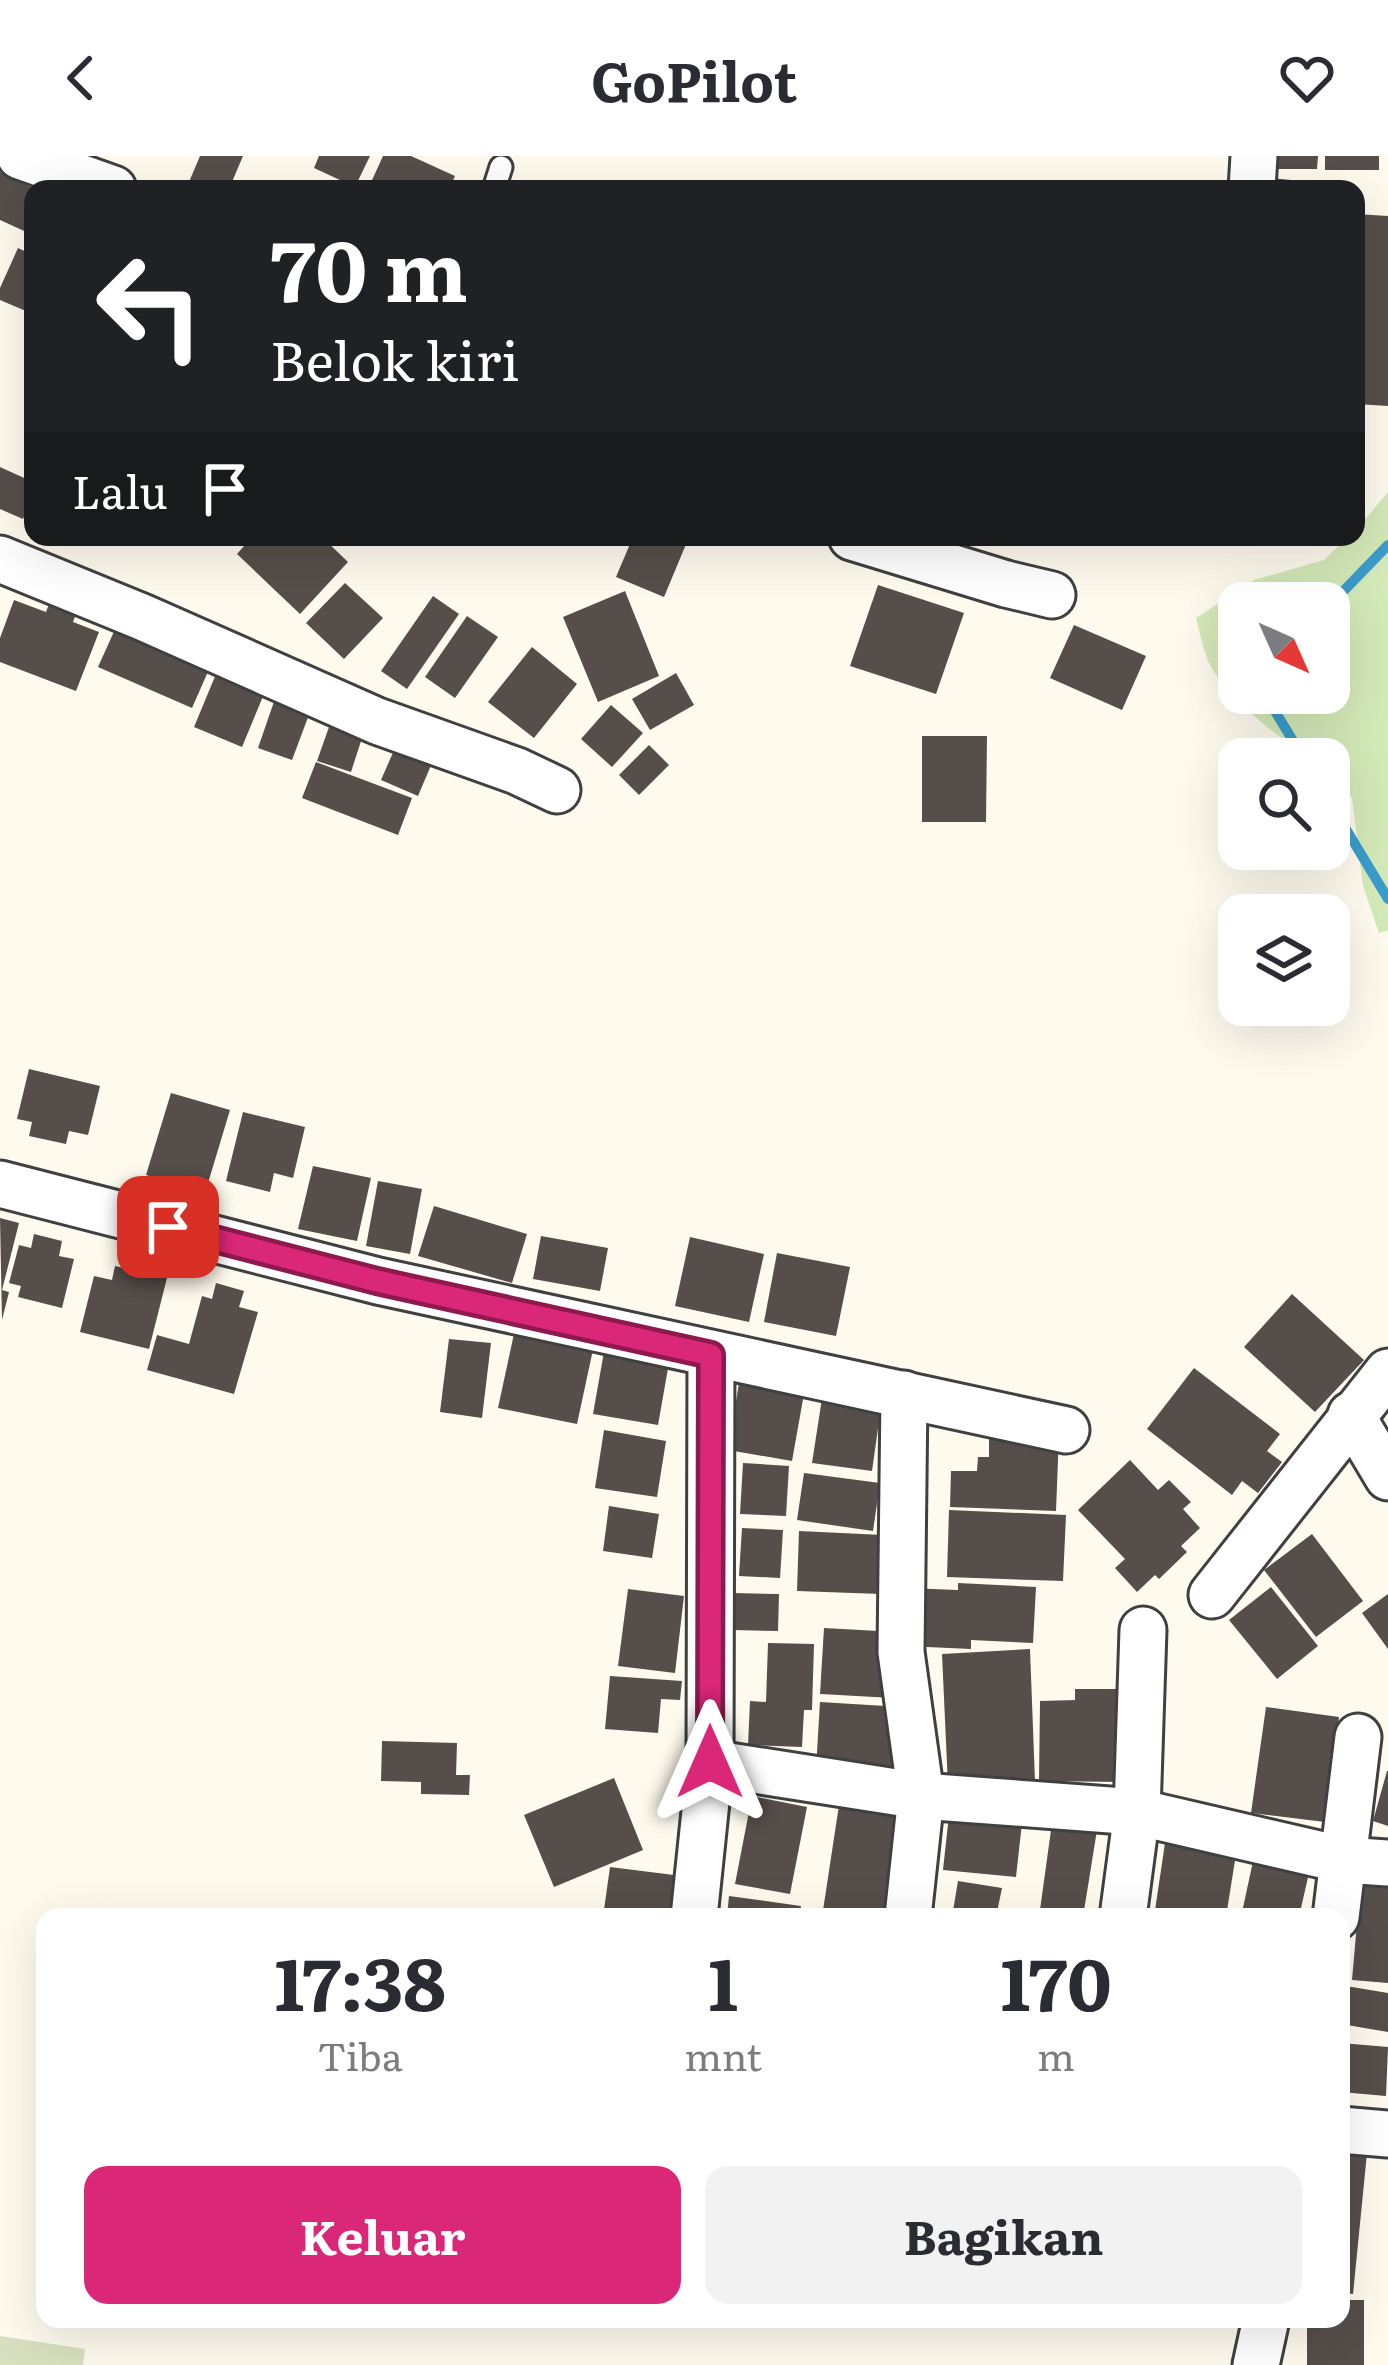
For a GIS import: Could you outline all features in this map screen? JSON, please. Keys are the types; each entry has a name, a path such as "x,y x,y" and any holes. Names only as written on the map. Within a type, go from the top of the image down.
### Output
{"street":[{"path":"20,156 88,180"},
{"path":"881,546 1052,595"},
{"path":"0,559 376,721 557,790"},
{"path":"0,1184 377,1281 1066,1430"},
{"path":"695,1908 710,1762 711,1355"},
{"path":"1212,1595 1388,1372"},
{"path":"904,1394 901,1652 921,1796 909,1908"},
{"path":"1352,1415 1388,1477"},
{"path":"1125,1908 1137,1811 1143,1630"},
{"path":"1341,1908 1366,1861 1358,1737"},
{"path":"710,1762 921,1796 1137,1811 1366,1861"},
{"path":"1350,2131 1388,2134"},
{"path":"1256,2365 1264,2328"}],"lane":[{"path":"497,180 501,166"}],"green space":[{"path":"1388,492 1388,930 1379,933 1363,886 1350,796 1350,738 1282,738 1253,714 1350,714 1350,582 1251,582 1324,560 1339,546 1365,546 1365,519"},
{"path":"1218,604 1218,678 1210,665 1196,618"},
{"path":"0,2336 85,2349 83,2365 0,2365"}],"building":[{"path":"200,156 243,156 233,180 190,180"},
{"path":"319,156 370,156 358,180 340,180 314,168"},
{"path":"383,156 411,156 455,176 453,180 372,180"},
{"path":"1276,156 1318,156 1317,169 1276,169"},
{"path":"1325,156 1379,156 1379,170 1325,170"},
{"path":"0,172 24,184 24,231 0,220"},
{"path":"1365,215 1388,216 1388,406 1365,405"},
{"path":"18,248 24,251 24,310 0,300 0,288"},
{"path":"0,467 24,478 24,517 0,509"},
{"path":"244,546 331,546 348,562 300,614 237,554"},
{"path":"629,546 685,546 664,597 616,577"},
{"path":"345,583 383,618 344,659 306,623"},
{"path":"878,585 964,613 936,694 850,666"},
{"path":"55,588 82,598 73,622 99,632 76,691 0,662 0,638 14,600 46,612"},
{"path":"625,591 659,676 598,702 563,617"},
{"path":"433,596 459,614 407,689 381,671"},
{"path":"121,616 214,658 192,708 98,667"},
{"path":"467,616 498,637 455,698 425,677"},
{"path":"1074,625 1146,656 1122,710 1050,678"},
{"path":"532,647 577,684 534,738 488,702"},
{"path":"221,662 269,682 242,747 194,727"},
{"path":"676,673 694,705 650,730 632,699"},
{"path":"277,693 313,704 292,760 258,748"},
{"path":"611,705 643,733 612,767 581,739"},
{"path":"329,727 362,738 351,772 317,761"},
{"path":"922,736 987,736 986,822 922,822"},
{"path":"649,745 669,765 639,795 619,775"},
{"path":"395,748 432,763 418,796 381,780"},
{"path":"316,762 412,798 398,835 302,798"},
{"path":"29,1069 100,1086 88,1135 69,1131 66,1144 29,1136 32,1122 17,1119"},
{"path":"171,1093 230,1110 205,1193 146,1175"},
{"path":"243,1112 305,1127 293,1178 274,1173 270,1192 226,1181"},
{"path":"313,1166 371,1178 357,1241 298,1229"},
{"path":"378,1181 422,1189 410,1254 366,1246"},
{"path":"434,1206 527,1234 512,1283 418,1256"},
{"path":"0,1218 19,1223 2,1290 9,1292 2,1320"},
{"path":"34,1234 62,1241 59,1256 74,1259 62,1308 18,1297 21,1286 9,1283 19,1245 31,1248"},
{"path":"541,1236 608,1248 600,1291 533,1279"},
{"path":"690,1237 764,1254 749,1322 675,1306"},
{"path":"777,1253 850,1267 836,1336 764,1322"},
{"path":"127,1256 155,1263 152,1275 167,1278 149,1349 80,1332 94,1276 112,1280 115,1266 124,1268"},
{"path":"216,1283 244,1291 239,1307 258,1312 234,1394 147,1370 157,1335 189,1344 202,1296 212,1299"},
{"path":"1292,1294 1364,1360 1315,1412 1244,1347"},
{"path":"515,1329 594,1345 577,1424 498,1408"},
{"path":"449,1339 491,1343 482,1418 440,1412"},
{"path":"605,1346 670,1357 658,1425 593,1414"},
{"path":"1194,1368 1280,1434 1267,1451 1282,1462 1258,1493 1242,1481 1232,1495 1147,1429"},
{"path":"740,1377 805,1388 792,1461 728,1450"},
{"path":"823,1392 882,1400 872,1471 812,1463"},
{"path":"604,1430 666,1441 657,1497 595,1488"},
{"path":"989,1432 1059,1434 1056,1511 950,1507 951,1471 977,1471 978,1457 989,1457"},
{"path":"1130,1460 1158,1490 1169,1480 1191,1502 1183,1509 1200,1528 1181,1546 1187,1552 1137,1592 1115,1568 1125,1559 1078,1510"},
{"path":"743,1463 789,1466 786,1516 740,1514"},
{"path":"804,1473 880,1483 873,1531 797,1520"},
{"path":"609,1506 659,1514 652,1558 603,1551"},
{"path":"949,1510 1066,1515 1063,1581 947,1577"},
{"path":"742,1528 783,1530 780,1578 739,1576"},
{"path":"799,1531 883,1535 881,1594 797,1591"},
{"path":"1312,1534 1363,1601 1316,1637 1264,1570"},
{"path":"958,1583 1036,1587 1033,1643 971,1640 971,1649 905,1646 908,1588 958,1590"},
{"path":"1271,1587 1318,1646 1277,1679 1229,1620"},
{"path":"628,1589 684,1596 675,1673 618,1666"},
{"path":"733,1593 779,1594 778,1631 731,1630"},
{"path":"1388,1594 1388,1649 1362,1613"},
{"path":"824,1628 897,1632 893,1698 820,1694"},
{"path":"768,1643 814,1644 812,1710 804,1710 802,1747 748,1745 750,1701 766,1702"},
{"path":"1030,1649 1035,1781 948,1786 942,1654"},
{"path":"610,1676 682,1681 680,1700 661,1699 658,1733 605,1729"},
{"path":"1075,1689 1122,1689 1122,1782 1039,1781 1040,1701 1075,1700"},
{"path":"820,1702 902,1707 897,1774 816,1769"},
{"path":"1266,1707 1339,1717 1325,1822 1251,1813"},
{"path":"382,1741 457,1743 456,1775 470,1775 469,1795 421,1794 421,1782 381,1781"},
{"path":"1388,1771 1388,1826 1373,1821"},
{"path":"614,1778 643,1850 554,1887 524,1815"},
{"path":"841,1792 902,1800 885,1908 823,1908"},
{"path":"752,1796 807,1807 790,1894 735,1884"},
{"path":"949,1815 1022,1823 1016,1877 943,1870"},
{"path":"1052,1823 1097,1830 1084,1908 1040,1908"},
{"path":"1165,1843 1236,1854 1227,1908 1155,1908"},
{"path":"1255,1852 1311,1864 1301,1908 1243,1908"},
{"path":"610,1867 674,1875 670,1908 604,1908"},
{"path":"1361,1877 1388,1879 1388,1983 1352,1980"},
{"path":"958,1881 1002,1888 998,1908 954,1908"},
{"path":"729,1896 801,1906 801,1908 728,1908"},
{"path":"1350,1987 1388,1993 1388,2032 1350,2026"},
{"path":"1350,2044 1388,2047 1386,2096 1350,2093"},
{"path":"1350,2152 1367,2153 1350,2294"},
{"path":"1350,2300 1364,2300 1364,2365 1307,2365 1307,2328 1350,2328"}],"waterway":[{"path":"1350,584 1388,545"},
{"path":"1277,714 1291,738"},
{"path":"1350,836 1388,899"}],"route":[{"path":"168,1227 377,1281 711,1355 710,1762"}]}
